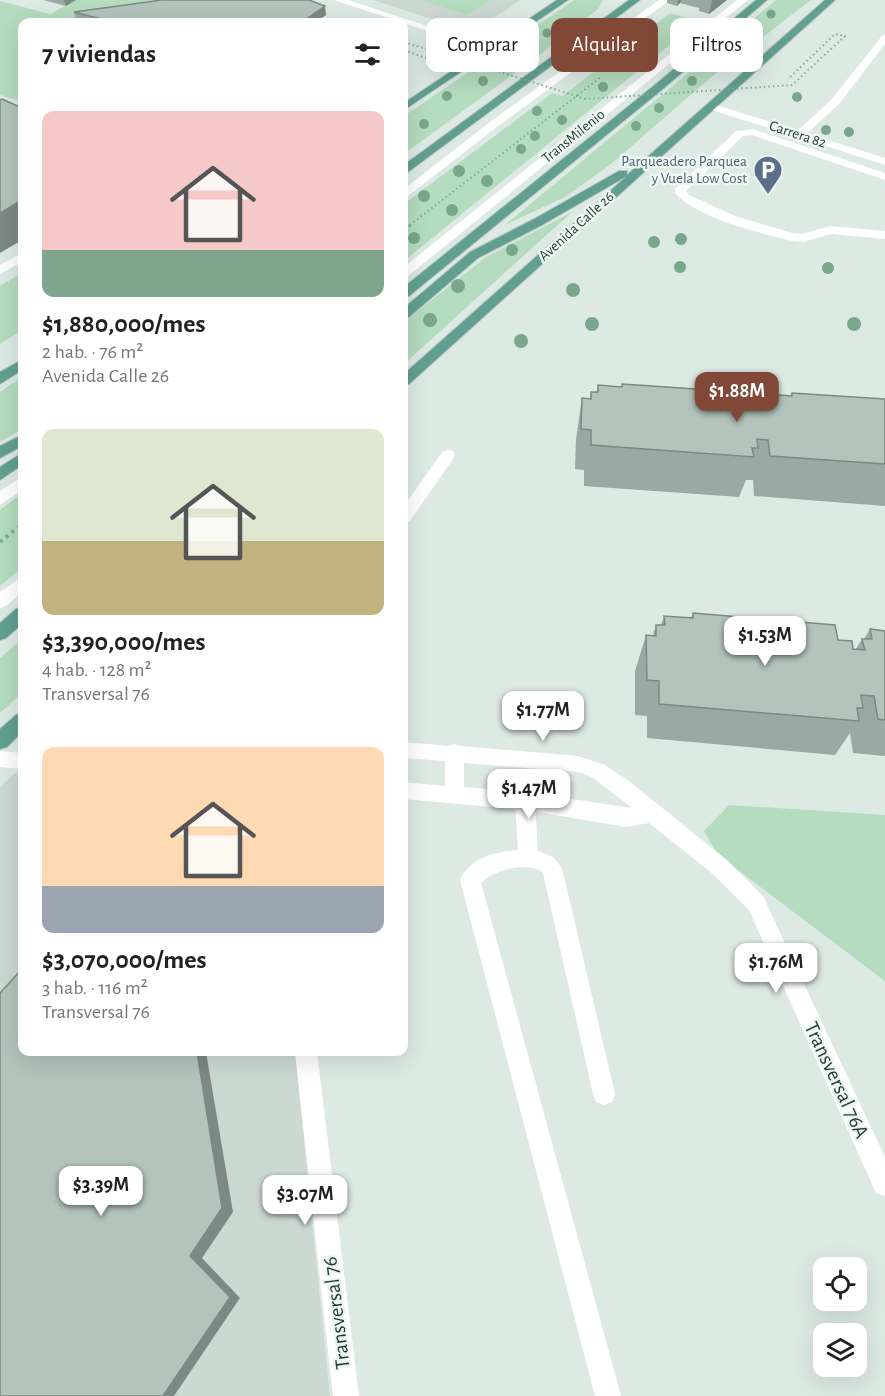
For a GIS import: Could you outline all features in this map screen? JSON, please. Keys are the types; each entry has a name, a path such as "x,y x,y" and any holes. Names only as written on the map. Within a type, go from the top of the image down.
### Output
{"main road":[{"path":"536,18 562,0"},
{"path":"610,18 635,0"},
{"path":"408,290 660,86 762,0"},
{"name":"Avenida Calle 26","path":"408,377 830,0"},
{"path":"595,18 605,8"},
{"path":"408,167 551,60"},
{"path":"408,104 456,72"},
{"path":"408,311 474,255 653,157"},
{"path":"0,379 18,367"},
{"path":"0,453 18,442"},
{"path":"0,475 18,461"},
{"path":"0,633 18,618"},
{"path":"0,741 18,725"}],"street":[{"path":"339,0 396,18"},
{"path":"408,191 494,124 665,0"},
{"name":"TransMilenio","path":"408,270 743,0"},
{"path":"408,22 426,27"},
{"path":"800,134 835,102 885,38"},
{"name":"Carrera 82","path":"710,106 885,162"},
{"path":"885,177 753,132 745,132 740,133 679,191 682,196 699,206 792,237 803,238 830,230 885,235"},
{"path":"0,270 18,259"},
{"path":"408,511 448,455"},
{"path":"0,499 18,485"},
{"path":"0,601 18,586"},
{"name":"Transversal 76A","path":"408,750 454,752 578,764 598,771 623,788 652,814 721,868 756,903 885,1184"},
{"path":"454,752 455,794"},
{"path":"0,759 18,761"},
{"path":"408,791 525,801 626,818 652,814"},
{"path":"525,801 529,858"},
{"path":"604,1094 552,868 547,862 529,858 482,867 470,880 608,1396"},
{"name":"Transversal 76","path":"306,1056 346,1396"}],"path":[{"path":"408,43 586,99 792,86 845,36 835,34 788,79"},
{"path":"408,51 426,58"},
{"path":"408,227 608,72"},
{"path":"0,542 18,527"}],"shaded area":[{"path":"373,0 521,0 493,18 429,18"},
{"path":"15,773 18,773 18,1056 295,1056 330,1396 0,1396 0,787"}],"green space":[{"path":"76,0 197,0 95,18 18,18 18,101 0,95 0,1 50,14"},
{"path":"420,0 491,0 467,15"},
{"path":"574,0 603,0 598,9 587,18 551,18 551,46 539,55 539,24"},
{"path":"776,0 811,0 763,37 763,18 754,18"},
{"path":"670,13 688,18 670,18 670,45 658,54 658,22"},
{"path":"468,72 516,72 408,151 408,113"},
{"path":"593,72 636,72 408,258 408,201 552,93 562,96"},
{"path":"689,72 718,72 611,164 565,197 505,225"},
{"path":"572,212 408,360 408,319 486,257"},
{"path":"18,275 18,333 0,344 0,286"},
{"path":"18,380 18,431 0,442 0,392"},
{"path":"18,496 18,571 0,586 0,510"},
{"path":"18,642 18,697 0,713 0,658"},
{"path":"729,805 885,815 885,981 718,855 704,831"}],"building":[{"path":"162,0 309,0 325,6 308,18 97,18 74,12"},
{"path":"0,100 18,106 18,202 0,213"},
{"path":"622,384 740,392 741,402 753,403 753,408 762,409 762,401 769,402 768,394 792,396 792,393 885,399 885,464 770,456 768,440 757,439 758,448 752,448 754,457 591,445 591,430 581,429 582,398 591,399 591,392 598,392 598,385 622,387"},
{"path":"693,613 835,625 838,640 852,641 853,649 865,650 862,639 872,639 870,629 885,631 885,720 878,719 874,696 861,695 863,708 857,708 859,721 659,704 659,681 647,680 646,635 656,636 656,625 665,625 664,616 693,618"},
{"path":"18,973 18,1056 198,1056 222,1208 190,1256 230,1297 163,1396 0,1396 0,993"}],"place":[{"name":"Parqueadero Parquea y Vuela Low Cost","path":"768,196"}]}
